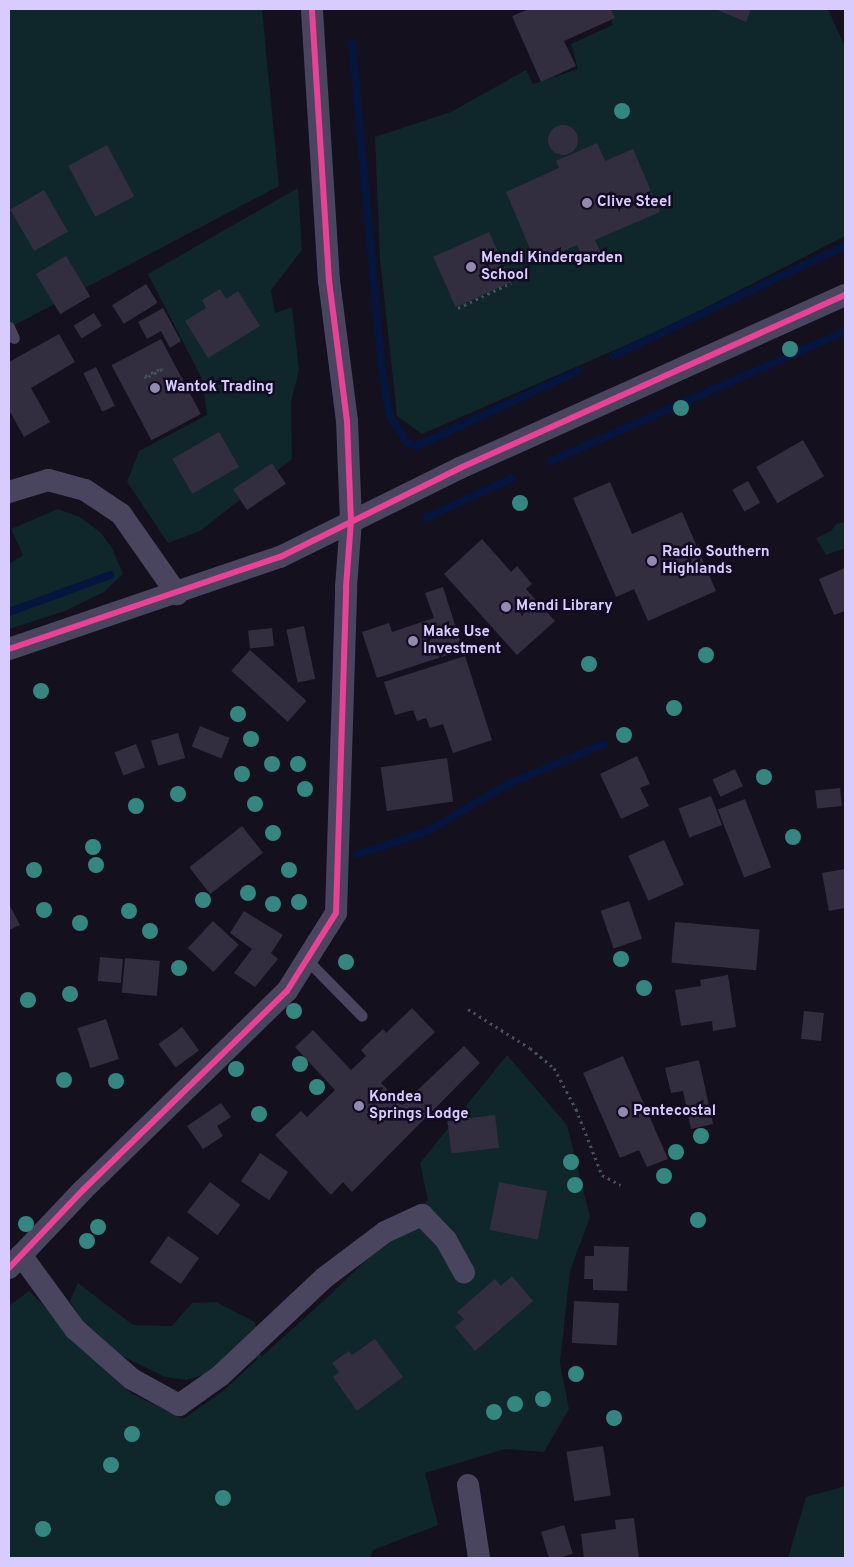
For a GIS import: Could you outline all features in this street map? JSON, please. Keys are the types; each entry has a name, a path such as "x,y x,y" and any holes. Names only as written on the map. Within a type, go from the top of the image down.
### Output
{"street":[{"path":"319,12 329,281 347,421 352,521 346,587 336,913 287,991 83,1190 15,1262 75,1329 132,1379 179,1405 220,1376 324,1278 385,1232 422,1215 446,1240 464,1272"},
{"path":"9,649 176,594 280,557 460,468 845,295"},
{"path":"9,492 48,480 85,490 121,514 176,594"},
{"path":"468,1485 479,1558"}],"lane":[{"path":"9,327 14,338"},
{"path":"307,960 362,1016"}],"path":[{"path":"458,308 511,283"},
{"path":"162,368 146,378 145,376 153,372 162,368"},
{"path":"468,1009 530,1048 554,1068 576,1109 602,1175 621,1185"}],"green space":[{"path":"9,9 262,9 279,186 9,328"},
{"path":"607,9 828,9 845,47 845,236 670,326 422,434 397,416 380,259 375,137 451,112 526,70 533,84 578,69 571,44 613,25"},
{"path":"298,188 302,250 271,290 275,313 292,307 299,370 291,402 292,459 200,531 168,543 127,482 139,451 207,415 202,379 148,274"},
{"path":"58,509 80,517 101,533 112,548 123,574 104,592 65,611 9,629 9,564 23,555 11,529"},
{"path":"845,522 845,548 826,555 816,538 831,531 836,524"},
{"path":"507,1055 567,1125 590,1217 570,1271 560,1363 569,1409 544,1452 505,1449 425,1473 438,1525 373,1550 370,1558 9,1558 9,1306 29,1291 131,1393 183,1419 223,1391 259,1358 186,1380 165,1377 118,1354 83,1326 70,1301 78,1283 133,1325 172,1326 192,1303 216,1302 255,1322 261,1357 330,1295 428,1200 420,1163"},
{"path":"845,1486 845,1558 788,1558 806,1497"}],"building":[{"path":"529,9 611,9 615,18 564,41 576,66 541,82 512,16"},
{"path":"715,9 751,9 746,22"},
{"path":"563,125 574,129 578,140 574,151 563,155 552,151 548,140 552,129"},
{"path":"597,143 605,161 633,149 660,212 595,240 601,253 583,260 577,245 536,263 506,192 559,168 556,161"},
{"path":"107,145 134,196 95,217 68,166"},
{"path":"44,190 68,232 34,251 10,210"},
{"name":"Mendi Kindergarden School","path":"489,232 511,282 456,307 433,257"},
{"path":"66,256 90,296 60,314 36,274"},
{"path":"146,284 158,303 124,324 112,305"},
{"path":"220,289 226,299 238,291 260,326 208,358 185,321 206,308 202,300"},
{"path":"163,308 181,341 170,348 161,331 147,339 138,322"},
{"path":"94,313 102,326 82,338 74,326"},
{"path":"59,334 75,362 31,388 50,422 24,437 9,410 9,362"},
{"name":"Wantok Trading","path":"161,339 201,414 151,440 112,365"},
{"path":"96,367 115,406 102,412 83,373"},
{"path":"219,432 239,467 192,494 172,459"},
{"path":"803,440 824,476 777,503 756,467"},
{"path":"272,463 286,484 247,510 233,489"},
{"path":"748,481 760,503 744,512 732,490"},
{"name":"Radio Southern Highlands","path":"610,482 632,534 682,512 716,591 648,621 634,589 616,597 573,498"},
{"name":"Mendi Library","path":"482,539 511,572 517,566 532,584 526,589 555,621 517,655 444,574"},
{"path":"845,568 845,611 834,615 819,579"},
{"name":"Make Use Investment","path":"443,587 463,650 377,678 362,632 389,623 392,632 434,618 425,593"},
{"path":"304,626 315,679 298,683 286,630"},
{"path":"272,628 274,646 250,648 248,631"},
{"path":"250,650 306,701 288,722 231,671"},
{"path":"465,656 492,740 453,753 443,724 430,728 426,718 417,721 413,710 395,715 384,682"},
{"path":"200,726 230,738 221,758 192,746"},
{"path":"178,733 185,758 158,766 151,741"},
{"path":"136,744 145,767 123,776 115,752"},
{"path":"637,756 650,784 640,788 649,806 621,819 600,774"},
{"path":"447,758 453,802 387,811 381,767"},
{"path":"735,769 743,786 720,797 712,780"},
{"path":"840,788 842,806 817,809 815,791"},
{"path":"711,796 722,825 689,837 678,809"},
{"path":"745,799 771,867 744,878 718,809"},
{"path":"242,826 263,853 210,894 189,867"},
{"path":"664,840 684,885 648,901 628,856"},
{"path":"845,869 845,908 829,911 822,873"},
{"path":"629,901 642,939 614,949 601,911"},
{"path":"9,904 20,925 9,930"},
{"path":"244,911 283,935 271,953 278,959 255,987 234,973 252,949 230,933"},
{"path":"213,921 239,945 213,972 188,948"},
{"path":"675,922 760,929 756,970 671,963"},
{"path":"100,957 123,959 121,983 98,981"},
{"path":"125,958 160,961 157,996 122,993"},
{"path":"728,975 736,1027 713,1031 712,1021 681,1026 675,990 701,986 700,980"},
{"path":"412,1008 435,1032 381,1083 402,1105 464,1046 480,1063 352,1192 343,1182 331,1195 275,1135 301,1111 307,1117 335,1090 295,1047 313,1030 351,1070 366,1056 361,1050 383,1029 386,1033"},
{"path":"804,1011 824,1013 821,1041 801,1039"},
{"path":"106,1019 119,1059 90,1068 77,1028"},
{"path":"182,1027 199,1050 176,1068 159,1044"},
{"name":"Pentecostal","path":"623,1056 668,1159 647,1167 639,1150 620,1158 583,1073"},
{"path":"699,1060 713,1124 691,1129 683,1091 671,1093 665,1068"},
{"path":"221,1103 231,1117 217,1126 223,1136 203,1149 187,1126"},
{"path":"495,1115 499,1148 451,1154 447,1121"},
{"path":"260,1153 288,1172 269,1200 241,1181"},
{"path":"210,1182 240,1205 217,1235 187,1212"},
{"path":"499,1182 547,1191 538,1239 490,1230"},
{"path":"168,1236 199,1258 181,1284 150,1262"},
{"path":"594,1246 629,1247 627,1291 593,1290 593,1279 584,1279 585,1256 594,1256"},
{"path":"512,1276 533,1301 475,1351 455,1327 464,1319 457,1312 495,1279 501,1286"},
{"path":"574,1301 619,1303 617,1345 572,1343"},
{"path":"375,1339 403,1377 357,1411 333,1377 339,1372 332,1363 349,1351 352,1355"},
{"path":"603,1446 611,1495 574,1501 566,1452"},
{"path":"634,1518 639,1558 584,1558 581,1534 616,1529 615,1520"},
{"path":"564,1525 573,1554 559,1558 549,1558 541,1532"}],"waterway":[{"path":"352,43 381,362 389,414 407,443 417,446 578,371"},
{"path":"613,356 845,246"},
{"path":"551,461 843,332"},
{"path":"426,518 512,478"},
{"path":"9,612 110,575"},
{"path":"357,855 428,831 508,784 604,744"}],"cycle path":[{"path":"9,1268 83,1190 287,991 336,913 346,587 351,521 347,421 329,281 312,9"},
{"path":"9,649 280,557 460,468 845,295"}],"place":[{"name":"Clive Steel","path":"587,203"},
{"name":"Mendi Kindergarden School","path":"471,267"},
{"name":"Wantok Trading","path":"155,388"},
{"name":"Radio Southern Highlands","path":"652,561"},
{"name":"Mendi Library","path":"506,607"},
{"name":"Make Use Investment","path":"413,641"},
{"name":"Kondea Springs Lodge","path":"359,1106"},
{"name":"Pentecostal","path":"623,1112"}]}
